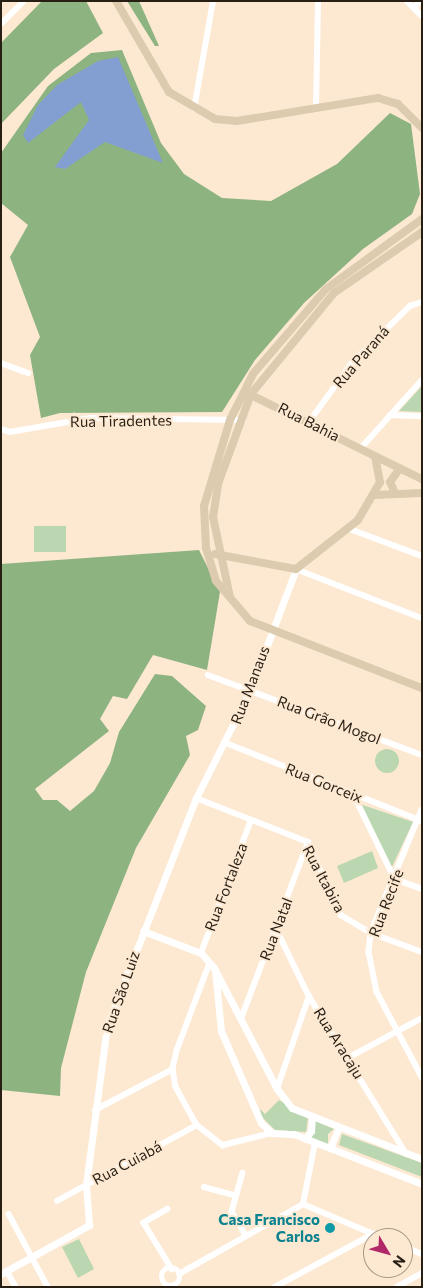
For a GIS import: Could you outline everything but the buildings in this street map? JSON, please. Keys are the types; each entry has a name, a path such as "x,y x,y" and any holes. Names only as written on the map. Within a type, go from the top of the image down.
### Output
{"main road":[{"path":"116,1 169,92 194,110 215,119 237,121 316,106 378,98 398,104 422,128"},
{"path":"422,219 326,289 242,393 230,420 204,506 206,548 216,581 236,608 271,631 422,688"},
{"path":"236,608 218,556 214,508 251,394 334,293 422,232"},
{"name":"Rua Bahia","path":"242,393 251,394 309,422 361,448 398,471 422,479"},
{"path":"206,548 218,556 296,569 350,530 380,482 375,456"},
{"path":"395,493 390,482 398,471"},
{"path":"373,495 422,493"}],"street":[{"path":"1,24 24,1"},
{"path":"194,110 213,1"},
{"path":"316,106 318,1"},
{"path":"407,1 422,16"},
{"path":"414,8 420,1"},
{"name":"Rua Paraná","path":"309,422 351,364 410,306 422,302"},
{"path":"1,363 28,373"},
{"path":"361,448 422,380"},
{"path":"390,416 422,416"},
{"name":"Rua Tiradentes","path":"1,429 10,432 90,418 243,420"},
{"path":"350,530 422,556"},
{"path":"296,569 422,618"},
{"name":"Rua Manaus","path":"196,798 226,743 250,690 296,569"},
{"name":"Rua Grão Mogol","path":"208,674 422,755"},
{"name":"Rua Gorceix","path":"226,743 420,821"},
{"path":"354,795 395,879 422,889"},
{"name":"Rua Itabira","path":"196,798 308,842 341,915 371,933 422,952"},
{"name":"Rua São Luiz","path":"32,1255 89,1225 86,1185 108,1026 143,930 196,798"},
{"name":"Rua Recife","path":"422,810 420,821 371,933 370,978 396,1032 422,1077"},
{"name":"Rua Fortaleza","path":"201,953 251,820"},
{"name":"Rua Natal","path":"242,1016 277,930 308,842"},
{"path":"143,930 201,953 212,966 242,1016 277,1089 292,1108 338,1129 422,1159"},
{"name":"Rua Aracaju","path":"277,930 309,996 406,1153"},
{"path":"212,966 173,1070 180,1097 197,1126 223,1145 272,1133 305,1139 422,1184"},
{"path":"212,966 221,1031 250,1104 272,1133"},
{"path":"277,1089 309,996"},
{"path":"348,1058 422,1018"},
{"path":"95,1110 173,1070"},
{"path":"305,1139 311,1132 312,1118"},
{"name":"Rua Cuiabá","path":"57,1201 197,1126"},
{"path":"330,1148 338,1129"},
{"path":"303,1204 315,1143"},
{"path":"243,1173 234,1195 232,1212 246,1235"},
{"path":"204,1187 234,1195"},
{"path":"303,1204 363,1230"},
{"path":"179,1274 303,1204"},
{"path":"168,1209 144,1223 172,1268 179,1274"},
{"path":"9,1214 48,1287"},
{"path":"275,1287 363,1239"},
{"path":"16,1287 4,1272 32,1255"},
{"path":"172,1268 162,1277 171,1287 178,1283 179,1274"},
{"path":"396,1287 422,1273"}],"green space":[{"path":"42,1 86,1 103,33 54,69 1,124 1,43"},
{"path":"127,1 139,1 159,46 155,46"},
{"path":"122,50 161,143 184,174 222,198 271,201 337,164 390,113 411,124 420,194 412,214 363,249 304,303 255,360 222,412 60,413 41,418 30,355 40,337 10,257 28,225 1,203 1,153 48,86 91,53"},
{"path":"422,386 422,412 399,411"},
{"path":"34,526 66,526 66,552 34,552"},
{"path":"199,550 220,592 207,670 153,655 127,699 113,696 100,719 109,731 35,789 43,800 57,800 70,811 94,791 110,763 119,732 155,674 172,676 206,706 198,730 186,736 190,755 136,848 86,972 61,1068 60,1096 1,1090 1,564"},
{"path":"387,749 392,750 398,756 398,766 392,772 387,773 382,772 376,766 375,761 376,756 382,750"},
{"path":"360,804 413,822 391,869"},
{"path":"372,851 378,868 344,883 337,866"},
{"path":"279,1100 308,1118 306,1132 275,1130 261,1116 260,1109 265,1114"},
{"path":"315,1121 334,1129 328,1134 328,1145 311,1138"},
{"path":"342,1134 422,1163 422,1177 339,1145"},
{"path":"79,1239 94,1269 78,1278 62,1247"}],"water":[{"path":"118,57 163,163 105,142 65,169 55,167 89,120 81,102 28,143 23,135 38,105 57,85 98,61"}],"place":[{"name":"Casa Francisco Carlos","path":"330,1228"}]}
